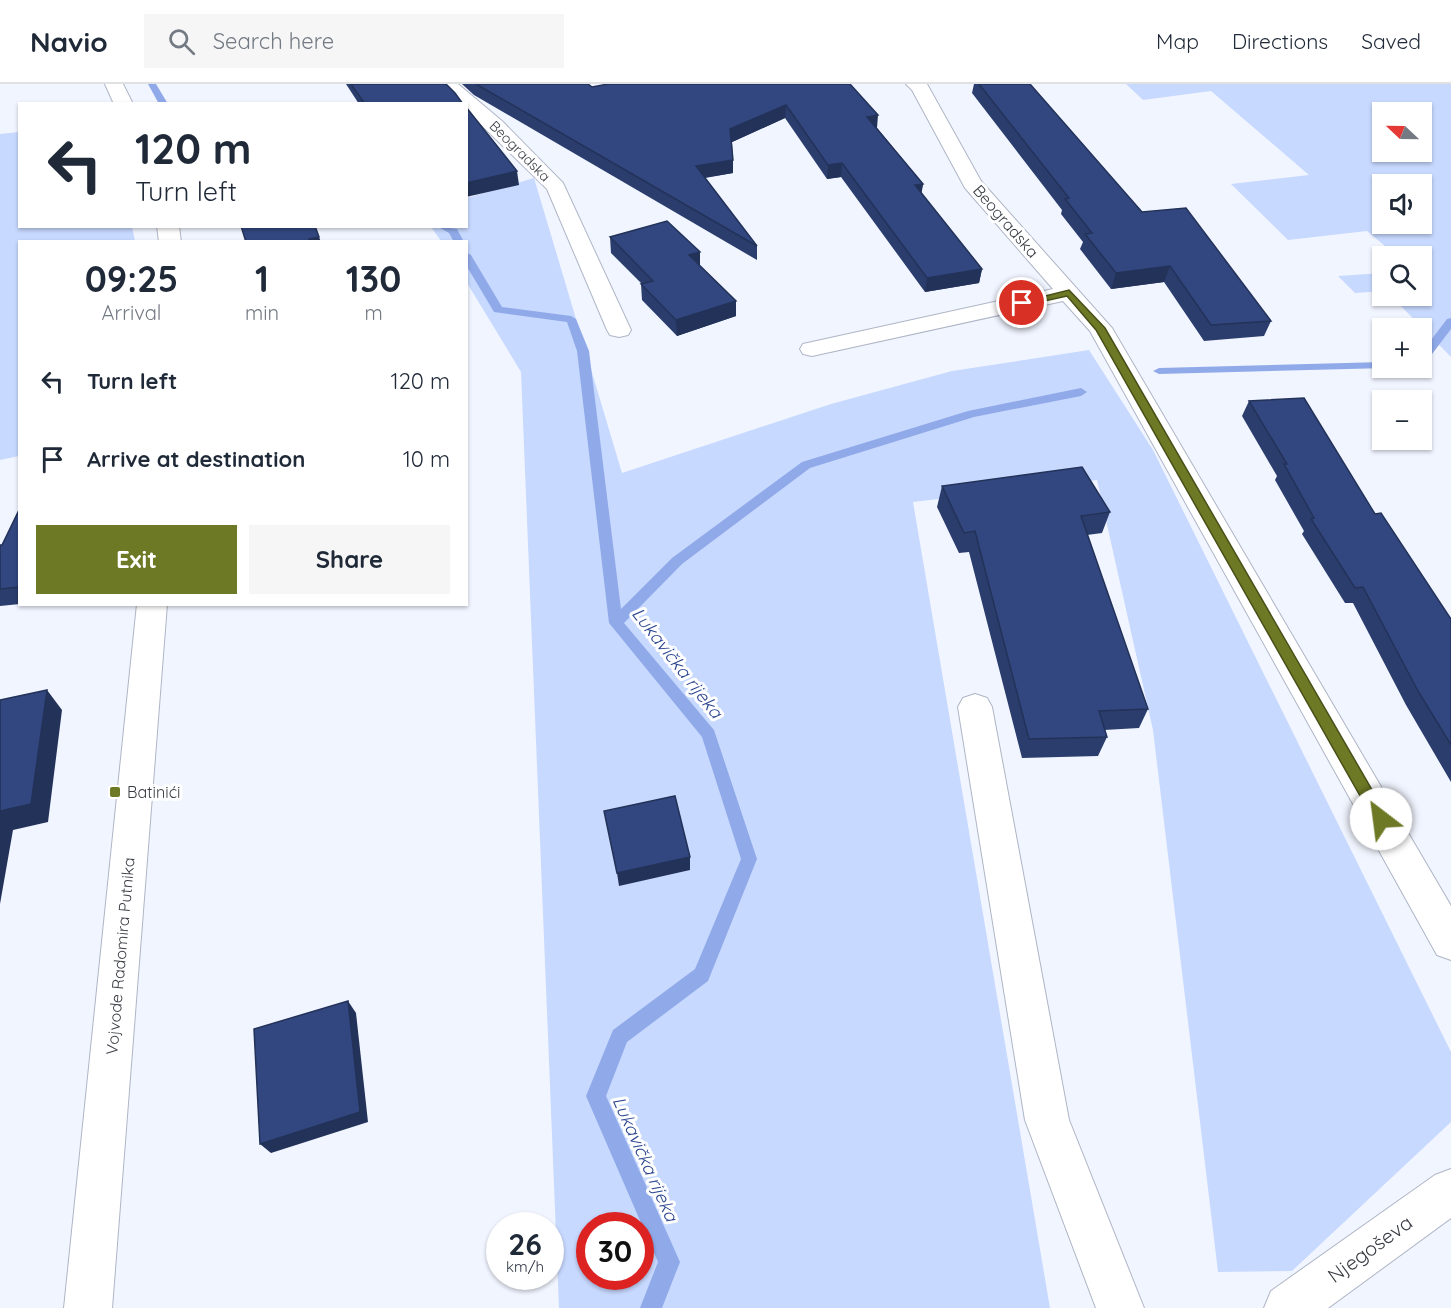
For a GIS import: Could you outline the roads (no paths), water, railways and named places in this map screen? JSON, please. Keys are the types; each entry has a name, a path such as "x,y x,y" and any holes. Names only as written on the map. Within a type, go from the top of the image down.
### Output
{"street":[{"path":"114,84 123,102"},
{"name":"Beogradska","path":"447,84 495,125 556,187 619,330"},
{"name":"Beogradska","path":"915,84 920,87 972,184 1100,328 1451,942"},
{"path":"812,349 1069,293"},
{"name":"Vojvode Radomira Putnika","path":"88,1308 152,606"},
{"path":"975,707 1047,1120 1120,1308"},
{"name":"Njegoševa","path":"1288,1308 1451,1191"}],"waterway":[{"name":"Lukavička rijeka","path":"152,84 163,102"},
{"name":"Lukavička rijeka","path":"446,228 453,231 458,240"},
{"name":"Lukavička rijeka","path":"468,258 498,310 571,319 583,351 616,623"},
{"path":"1432,347 1451,321"},
{"path":"1159,371 1372,365"},
{"path":"616,623 677,561 806,465 972,414 1081,392"},
{"name":"Lukavička rijeka","path":"616,623 709,734 749,859 702,975 620,1036 596,1096 669,1262 651,1308"}],"place":[{"name":"Batinići","path":"115,792"}]}
